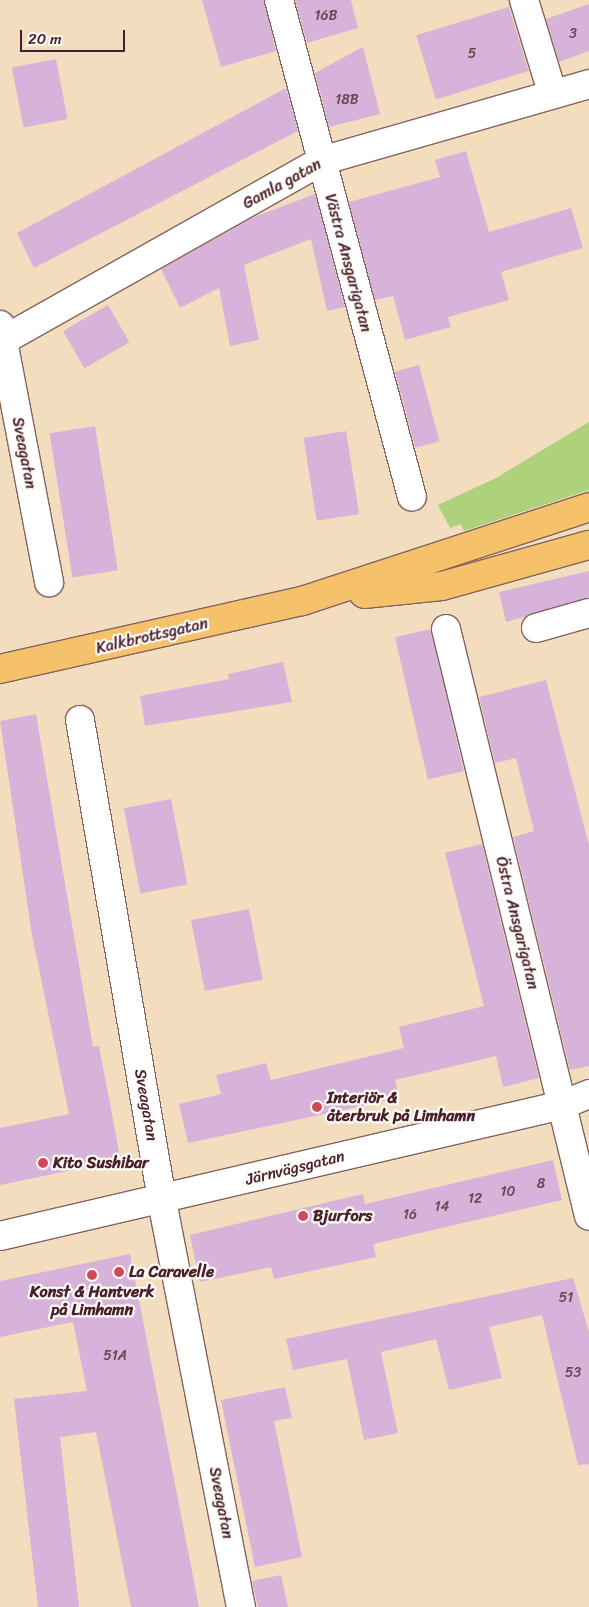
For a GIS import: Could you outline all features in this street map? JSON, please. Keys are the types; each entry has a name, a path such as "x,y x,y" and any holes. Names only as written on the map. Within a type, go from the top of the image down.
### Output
{"main road":[{"name":"Kalkbrottsgatan","path":"0,669 302,601 589,506"},
{"name":"Kalkbrottsgatan","path":"302,601 442,586 589,545"}],"street":[{"name":"Västra Ansgarigatan","path":"279,0 320,162 412,497"},
{"path":"524,0 552,92"},
{"name":"Gamla gatan","path":"1,336 320,162 552,92 589,84"},
{"name":"Sveagatan","path":"1,336 49,582"},
{"path":"536,628 589,614"},
{"name":"Östra Ansgarigatan","path":"446,629 589,1216"},
{"name":"Sveagatan","path":"80,720 162,1201 241,1607"},
{"name":"Järnvägsgatan","path":"0,1236 162,1201 562,1105 589,1094"}],"green space":[{"path":"589,422 589,490 464,531 461,524 450,528 438,505 496,478"}],"building":[{"path":"202,0 264,0 276,51 221,67"},
{"path":"295,0 351,0 358,28 307,43"},
{"path":"589,4 589,51 559,62 546,19"},
{"path":"509,7 529,71 436,99 416,35"},
{"path":"363,47 380,114 329,127 315,73"},
{"path":"56,59 68,119 23,127 12,68"},
{"path":"286,88 298,131 34,268 17,233"},
{"path":"466,151 489,232 571,208 583,248 501,272 509,300 448,317 451,327 405,340 393,296 375,300 349,202 440,177 435,160"},
{"path":"315,194 345,307 327,311 311,239 244,265 259,340 230,346 219,288 180,308 161,269 254,217"},
{"path":"108,305 130,342 84,368 63,331"},
{"path":"419,365 439,441 415,448 395,371"},
{"path":"95,426 118,570 72,577 50,433"},
{"path":"346,431 359,514 317,521 304,438"},
{"path":"589,571 589,598 506,622 499,592"},
{"path":"431,629 464,771 428,780 395,637"},
{"path":"283,662 292,702 145,726 140,696 229,679 228,674"},
{"path":"546,680 589,845 589,1066 570,1070 513,837 534,831 516,758 495,763 479,697"},
{"path":"36,714 93,1047 99,1046 119,1151 112,1162 0,1185 0,1128 69,1114 32,935 0,721"},
{"path":"171,799 188,884 140,894 124,808"},
{"path":"482,844 539,1078 503,1087 496,1056 395,1080 399,1098 188,1143 179,1104 221,1094 216,1075 266,1063 271,1080 404,1048 399,1027 484,1006 445,853"},
{"path":"249,909 263,980 205,991 191,920"},
{"path":"553,1160 562,1200 373,1244 376,1257 274,1279 271,1267 200,1282 190,1235 363,1194 365,1204"},
{"path":"130,1254 199,1607 131,1607 96,1432 60,1437 79,1607 38,1607 14,1399 87,1391 73,1322 0,1337 0,1281"},
{"path":"573,1278 589,1332 589,1464 578,1465 542,1315 489,1327 502,1378 449,1390 436,1339 381,1352 398,1433 364,1440 347,1359 293,1370 286,1339"},
{"path":"285,1387 292,1418 274,1421 302,1557 255,1567 221,1400"},
{"path":"281,1575 288,1607 258,1607 252,1581"}],"place":[{"name":"Interiör & återbruk på Limhamn","path":"317,1107"},
{"name":"Kito Sushibar","path":"43,1163"},
{"name":"Bjurfors","path":"303,1216"},
{"name":"La Caravelle","path":"119,1272"},
{"name":"Konst & Hantverk på Limhamn","path":"92,1275"}]}
